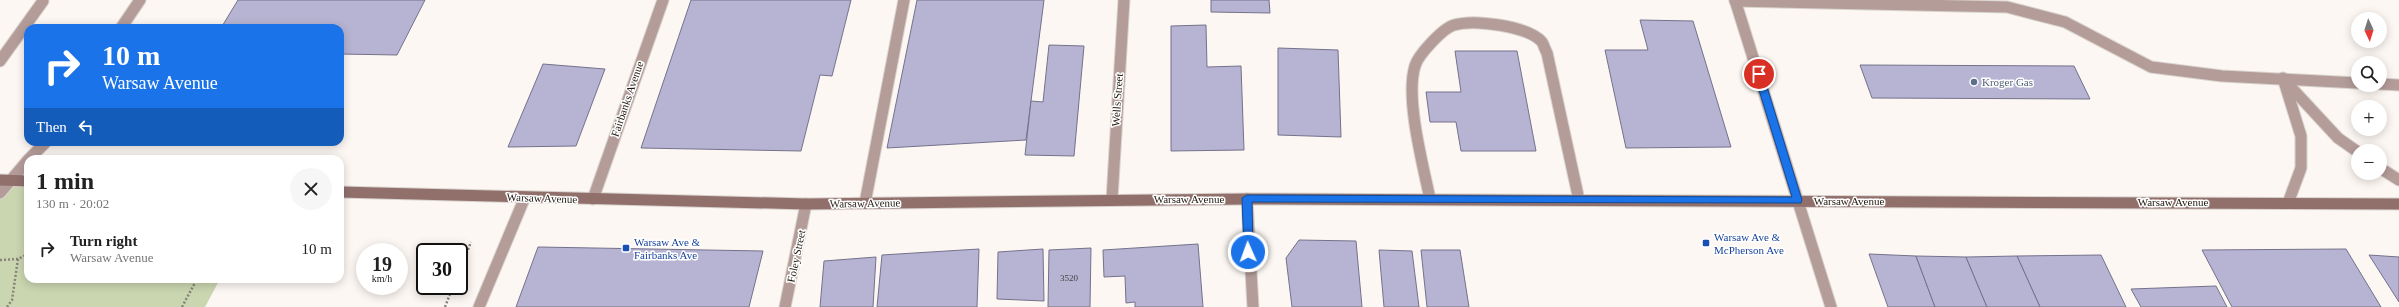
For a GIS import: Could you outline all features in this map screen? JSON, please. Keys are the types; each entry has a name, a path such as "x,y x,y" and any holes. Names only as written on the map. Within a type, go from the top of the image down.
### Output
{"main road":[{"path":"4,180 24,181"},
{"name":"Warsaw Avenue","path":"344,192 806,204 1247,198 2399,204"}],"street":[{"path":"124,24 140,0"},
{"name":"Fairbanks Avenue","path":"593,199 663,0"},
{"path":"864,203 904,0"},
{"name":"Wells Street","path":"1112,199 1113,146 1124,0"},
{"path":"1831,307 1735,0 2005,4 2065,22 2151,67 2222,76 2351,83"},
{"path":"25,24 43,1"},
{"path":"1430,199 1420,145 1413,85 1415,65 1433,42 1445,30 1454,25 1497,24 1526,32 1542,42 1547,53 1579,200"},
{"path":"0,61 4,50 24,25"},
{"path":"2284,78 2338,138 2351,147"},
{"path":"2284,78 2301,136 2301,168 2288,203"},
{"path":"2387,84 2399,85"},
{"path":"34,155 42,146"},
{"path":"0,193 4,180 24,164"},
{"path":"2387,172 2399,180"},
{"path":"479,307 525,197"},
{"path":"1247,198 1253,307"},
{"name":"Foley Street","path":"785,307 806,204"}],"path":[{"path":"468,250 471,242"},
{"path":"0,260 18,259 24,256"},
{"path":"7,307 12,300 18,259"},
{"path":"182,307 195,283"},
{"path":"445,307 450,295"}],"green space":[{"path":"9,180 24,181 24,283 218,283 205,307 0,307 0,193"}],"building":[{"path":"238,0 425,0 397,55 344,54 344,24 223,24"},
{"path":"691,0 851,0 832,76 820,75 801,151 641,148"},
{"path":"917,0 1044,0 1026,140 887,148"},
{"path":"1211,0 1269,0 1270,13 1211,12"},
{"path":"1640,20 1693,21 1731,147 1626,148 1605,50 1648,50"},
{"path":"1206,25 1207,67 1241,66 1244,150 1171,151 1171,26"},
{"path":"1049,45 1084,46 1074,156 1025,155 1031,101 1043,102"},
{"path":"1278,48 1338,50 1341,137 1278,135"},
{"path":"1455,51 1517,51 1536,151 1461,151 1456,122 1430,122 1426,92 1461,92"},
{"path":"543,64 605,69 576,146 508,147"},
{"name":"Kroger Gas","path":"1860,65 2074,66 2090,99 1872,98"},
{"path":"1299,240 1356,241 1362,307 1292,307 1286,258"},
{"path":"1198,244 1203,307 1135,307 1135,302 1126,303 1125,276 1104,277 1103,250"},
{"path":"538,247 763,251 749,307 516,307"},
{"path":"1091,248 1090,307 1048,307 1049,250"},
{"path":"979,249 977,307 877,307 882,255"},
{"path":"1043,249 1044,301 997,299 998,252"},
{"path":"2346,249 2381,307 2232,307 2202,250"},
{"path":"1379,250 1412,251 1419,307 1384,307"},
{"path":"1421,250 1460,250 1469,307 1427,307"},
{"path":"1869,254 1916,256 1935,307 1888,307"},
{"path":"2101,255 2126,307 2040,307 2017,256"},
{"path":"2369,255 2399,257 2399,302"},
{"path":"1916,256 1966,257 1987,307 1935,307"},
{"path":"2017,256 2040,307 1987,307 1966,257"},
{"path":"876,257 873,307 820,307 824,261"},
{"path":"2216,286 2227,307 2141,307 2131,289"}],"place":[{"name":"Kroger Gas","path":"1974,82"},
{"name":"Warsaw Ave & McPherson Ave","path":"1706,243"},
{"name":"Warsaw Ave & Fairbanks Ave","path":"626,248"}],"route":[{"path":"1248,252 1247,198 1798,200 1759,74"}]}
